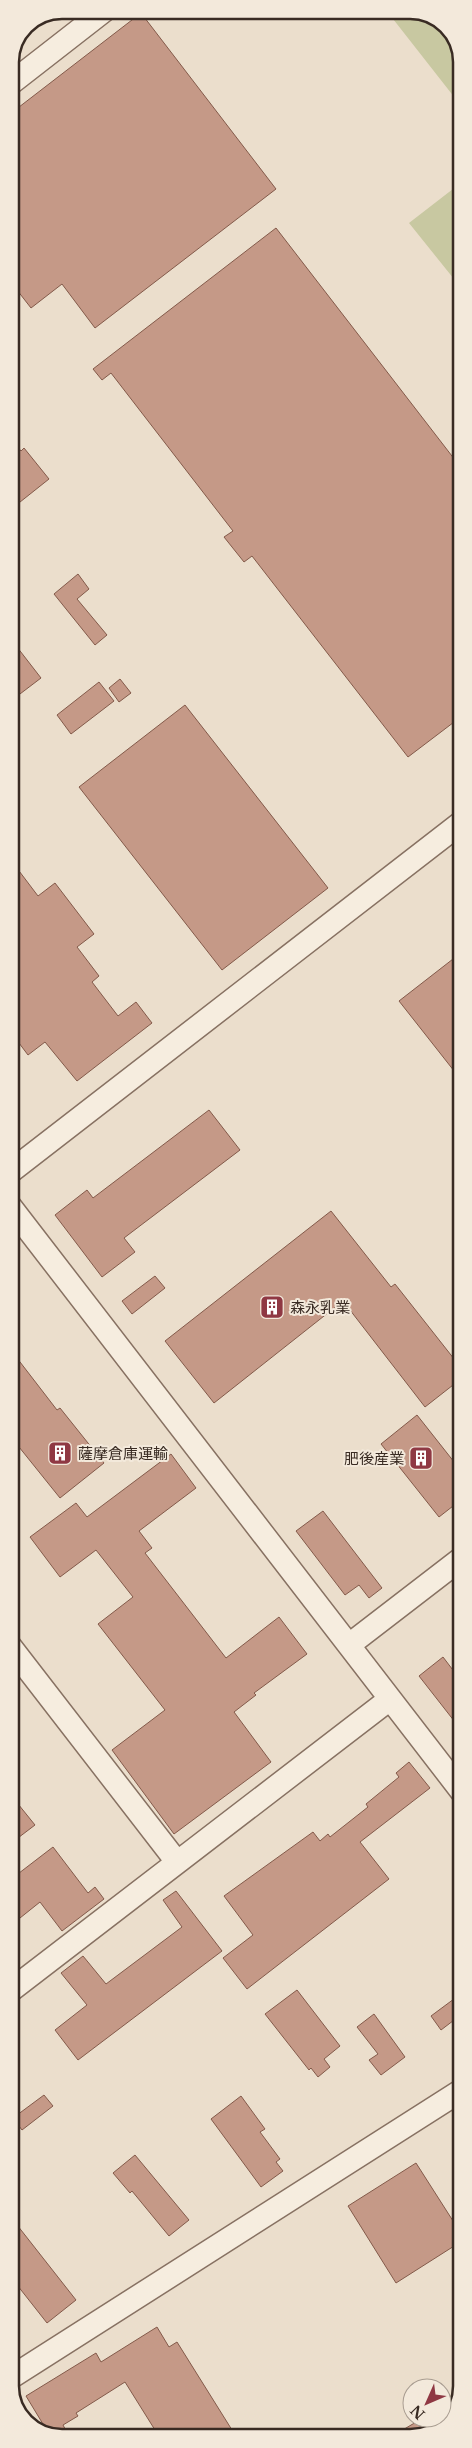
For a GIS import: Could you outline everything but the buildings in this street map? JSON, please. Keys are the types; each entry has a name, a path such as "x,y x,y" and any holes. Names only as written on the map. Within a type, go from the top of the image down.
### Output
{"street":[{"path":"19,77 93,19"},
{"path":"19,1165 453,829"},
{"path":"19,1218 453,1780"},
{"path":"349,1645 453,1565"},
{"path":"19,1658 177,1862"},
{"path":"19,1984 390,1698"},
{"path":"19,2372 453,2096"}],"green space":[{"path":"393,19 413,19 426,22 434,26 444,36 449,43 453,57 453,96"},
{"path":"453,189 453,278 409,223"}],"place":[{"name":"森永乳業","path":"272,1307"},
{"name":"薩摩倉庫運輸","path":"60,1453"},
{"name":"肥後産業","path":"421,1458"}]}
